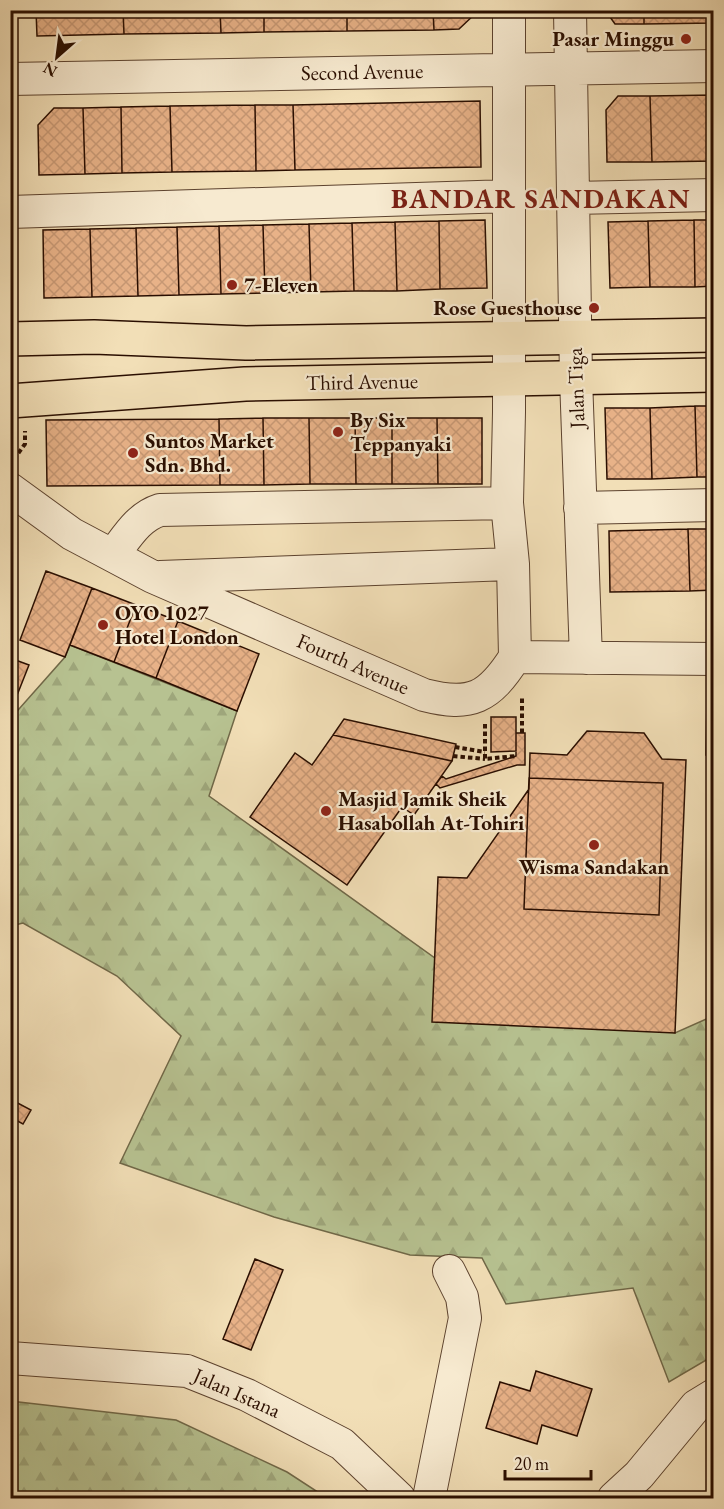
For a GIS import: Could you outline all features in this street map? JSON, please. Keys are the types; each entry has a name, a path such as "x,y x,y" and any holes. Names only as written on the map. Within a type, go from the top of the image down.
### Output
{"main road":[{"name":"Third Avenue","path":"10,339 94,337 246,343 714,335"},
{"name":"Third Avenue","path":"10,401 245,384 714,375"}],"street":[{"path":"508,10 507,503 513,564 515,657 714,659"},
{"name":"Jalan Tiga","path":"570,10 576,378 586,658"},
{"name":"Second Avenue","path":"10,79 714,66"},
{"path":"573,198 714,195"},
{"path":"10,212 508,196"},
{"name":"Fourth Avenue","path":"10,489 72,534 153,577 424,695 448,701 467,699 484,692 502,677 515,657"},
{"path":"113,555 139,521 148,513 160,510 507,503"},
{"path":"580,508 714,505"},
{"path":"153,577 513,564"},
{"path":"429,1498 465,1318 462,1297 449,1271"},
{"name":"Jalan Istana","path":"10,1358 187,1371 247,1395 342,1444 399,1498"},
{"path":"614,1498 639,1475 696,1406 714,1395"}],"path":[{"path":"485,714 485,759"},
{"path":"455,747 485,752"},
{"path":"453,756 485,759 516,756"}],"green space":[{"path":"70,645 237,711 209,796 435,958 675,1033 713,1016 713,1356 669,1382 633,1288 506,1304 482,1258 410,1255 274,1217 120,1163 181,1036 117,976 23,923 11,926 11,718 65,657"},
{"path":"10,1401 176,1420 287,1472 327,1498 11,1498"}],"building":[{"path":"36,10 123,10 124,34 37,36"},
{"path":"123,10 220,10 221,33 124,34"},
{"path":"220,10 264,10 264,32 221,33"},
{"path":"264,10 347,10 347,31 264,32"},
{"path":"347,10 433,10 434,30 347,31"},
{"path":"433,10 476,10 476,13 459,29 434,30"},
{"path":"605,10 644,10 644,24 615,24"},
{"path":"644,10 714,10 714,23 644,24"},
{"path":"714,95 714,161 652,162 650,96"},
{"path":"618,96 650,96 652,162 607,162 606,110"},
{"path":"480,101 481,167 295,170 293,105"},
{"path":"255,105 293,105 295,170 256,171"},
{"path":"255,105 256,171 172,172 170,106"},
{"path":"170,106 172,172 122,173 121,107"},
{"path":"121,107 122,173 85,174 83,108"},
{"path":"54,108 83,108 85,174 39,175 38,125"},
{"path":"485,220 487,288 440,289 439,221"},
{"path":"694,220 695,287 650,287 648,221"},
{"path":"694,220 714,220 714,286 695,287"},
{"path":"439,221 440,289 397,291 395,222"},
{"path":"648,221 650,287 610,288 608,222"},
{"path":"395,222 397,291 354,291 352,223"},
{"path":"352,223 354,291 311,292 309,224"},
{"path":"309,224 311,292 265,293 263,225"},
{"path":"263,225 265,293 221,294 219,226"},
{"path":"219,226 221,294 179,295 177,227"},
{"path":"177,227 179,295 138,296 136,228"},
{"path":"136,228 138,296 92,297 90,229"},
{"path":"90,229 92,297 44,298 43,230"},
{"path":"695,406 697,477 652,479 650,408"},
{"path":"695,406 714,406 714,477 697,477"},
{"path":"605,408 650,408 652,479 607,479"},
{"path":"263,418 309,418 310,484 264,485"},
{"path":"263,418 264,485 220,485 219,419"},
{"path":"309,418 355,418 356,484 310,484"},
{"path":"355,418 392,418 392,484 356,484"},
{"path":"392,418 437,418 438,484 392,484"},
{"path":"437,418 482,418 482,484 438,484"},
{"name":"Suntos Market Sdn. Bhd.","path":"219,419 220,485 47,486 46,420"},
{"path":"688,529 690,591 610,592 609,531"},
{"path":"688,529 714,529 714,590 690,591"},
{"path":"46,571 92,588 65,657 20,640"},
{"name":"OYO 1027 Hotel London","path":"92,588 136,605 114,662 70,645"},
{"path":"136,605 178,621 156,678 114,662"},
{"path":"178,621 259,654 237,711 156,678"},
{"path":"10,658 29,665 10,713"},
{"path":"714,691 714,755 706,755 707,698"},
{"path":"491,717 516,717 516,751 491,752"},
{"path":"344,719 456,744 452,761 333,735"},
{"path":"587,731 644,733 662,759 686,760 675,1033 432,1022 438,877 467,878 529,789 530,753 567,755"},
{"path":"516,733 525,733 525,765 517,765 440,788 436,784 442,776 446,779 516,756"},
{"name":"Masjid Jamik Sheik Hasabollah At-Tohiri","path":"333,735 452,761 414,815 402,807 347,885 250,817 295,753 312,765"},
{"name":"Wisma Sandakan","path":"529,778 663,783 659,915 524,909"},
{"path":"10,1099 31,1110 23,1124 14,1119 10,1126"},
{"path":"255,1259 283,1270 251,1350 223,1339"},
{"path":"536,1371 592,1389 577,1436 542,1425 537,1444 486,1428 500,1382 530,1391"}],"place":[{"name":"Pasar Minggu","path":"686,39"},
{"name":"7-Eleven","path":"232,285"},
{"name":"Rose Guesthouse","path":"594,308"},
{"name":"By Six Teppanyaki","path":"338,432"},
{"name":"Suntos Market Sdn. Bhd.","path":"133,453"},
{"name":"OYO 1027 Hotel London","path":"103,625"},
{"name":"Masjid Jamik Sheik Hasabollah At-Tohiri","path":"326,811"},
{"name":"Wisma Sandakan","path":"594,845"}],"district":[{"name":"BANDAR SANDAKAN","path":"541,199"}]}
